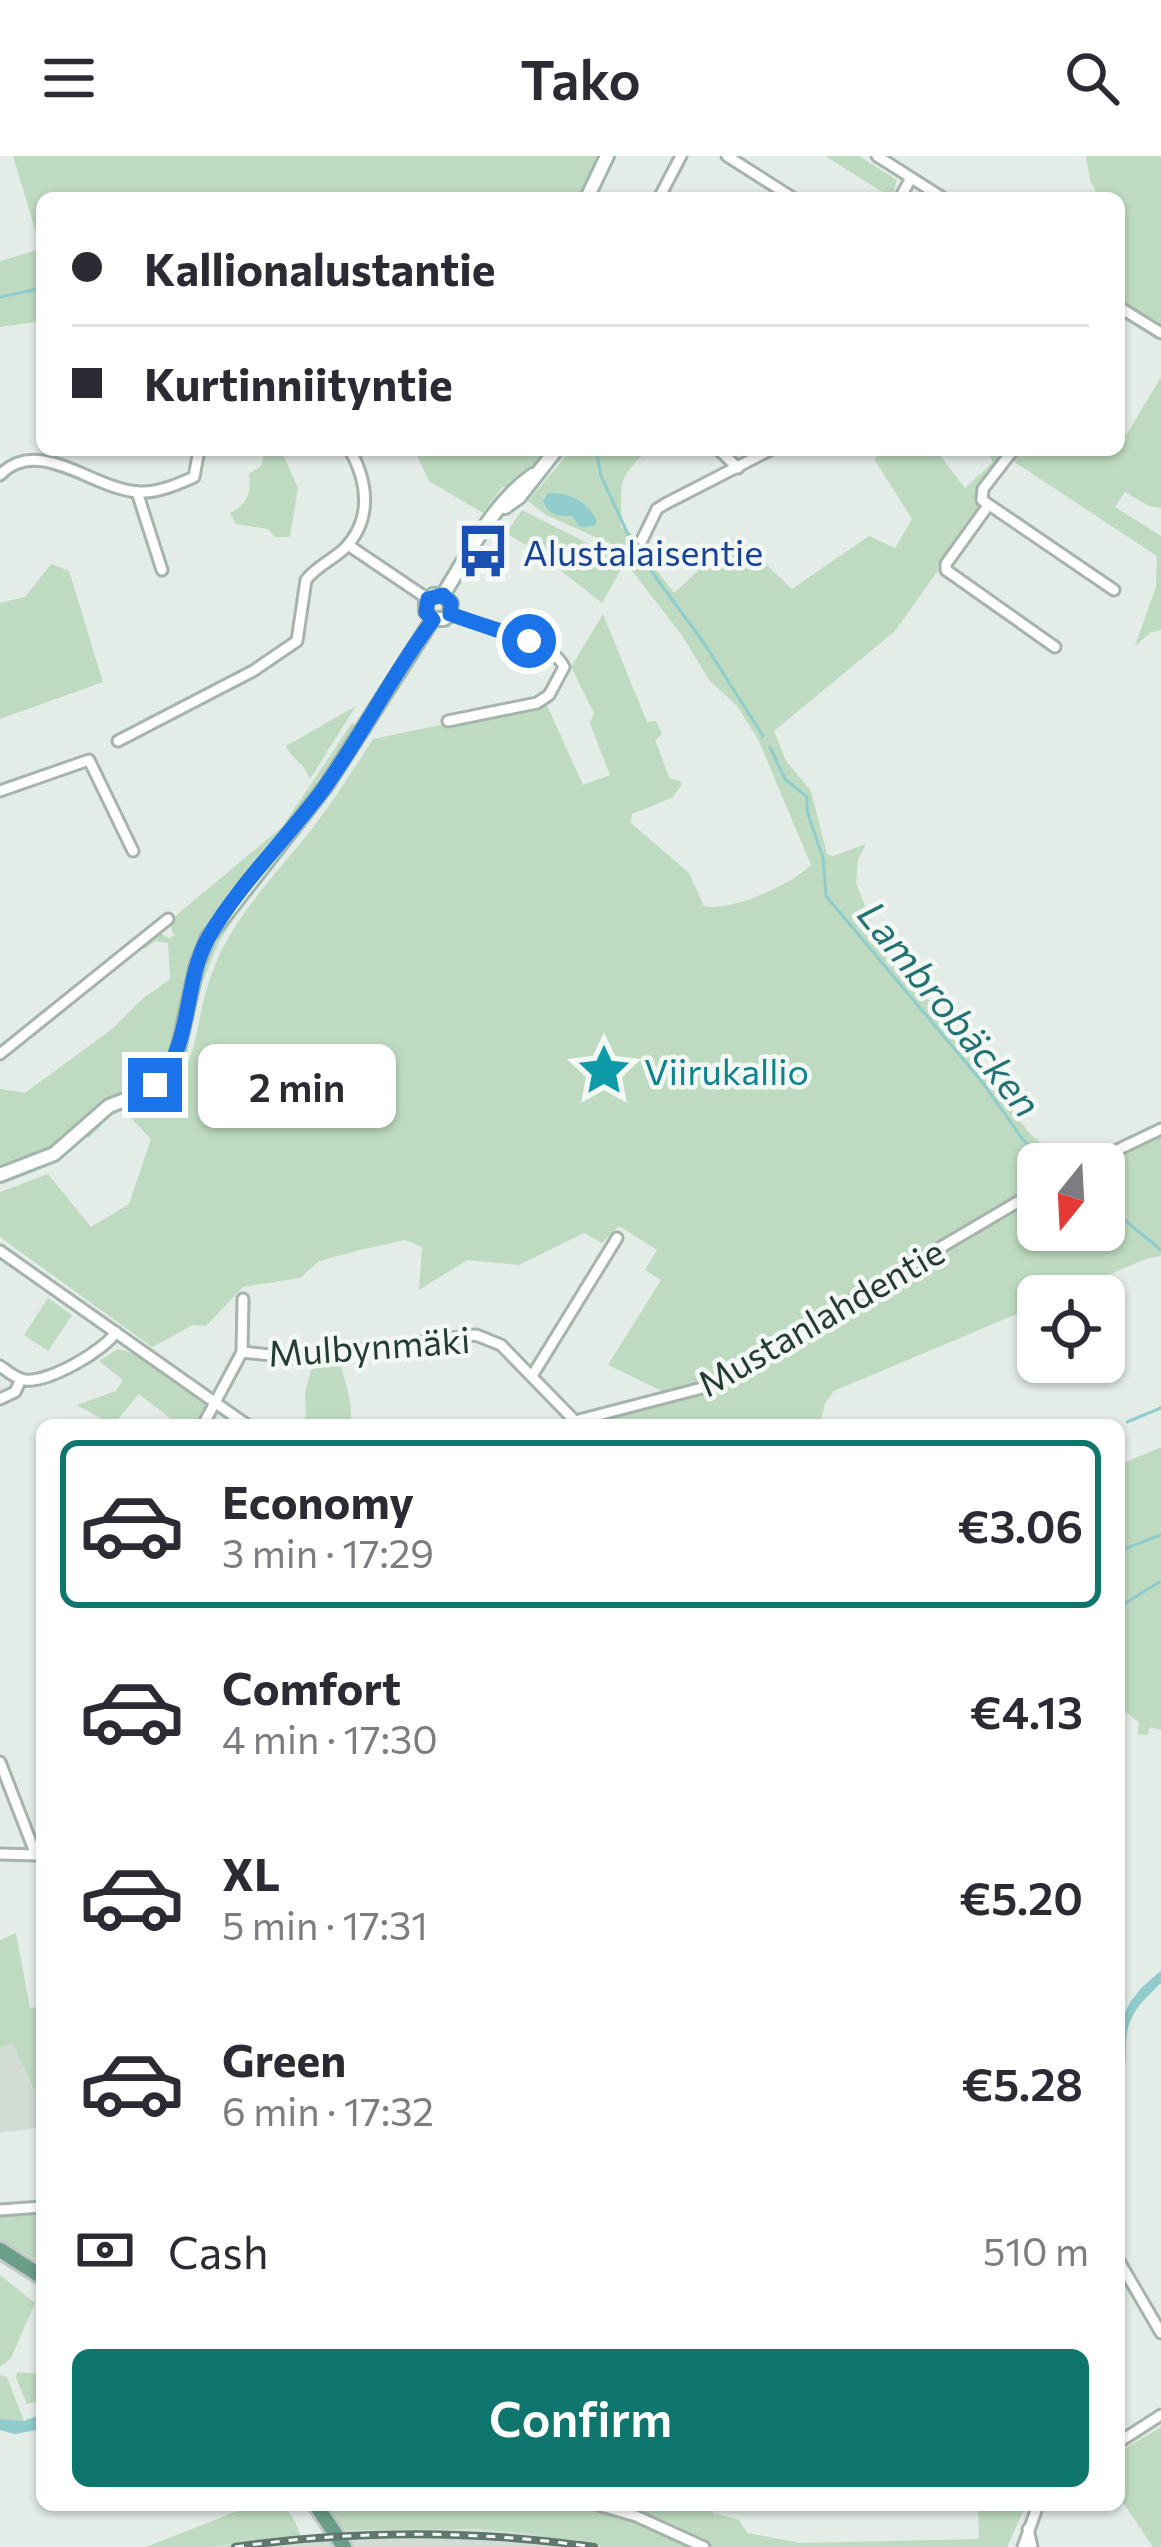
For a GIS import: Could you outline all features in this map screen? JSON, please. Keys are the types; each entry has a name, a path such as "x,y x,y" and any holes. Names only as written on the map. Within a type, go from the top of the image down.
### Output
{"main road":[{"path":"0,2250 36,2273"},
{"path":"319,2511 344,2547"}],"street":[{"path":"589,192 608,156"},
{"path":"661,192 680,156"},
{"path":"727,156 784,192"},
{"path":"878,156 933,192"},
{"path":"903,192 911,178"},
{"path":"1125,311 1161,333"},
{"path":"0,475 16,461 34,460 137,492 194,477 198,456"},
{"path":"118,741 291,647 301,632 306,580 348,545 357,530 366,499 364,474 354,456"},
{"path":"348,545 428,599 443,595 512,490 550,456"},
{"path":"725,456 738,468"},
{"path":"642,539 664,503 759,456"},
{"path":"1008,456 983,489 987,507 1114,590"},
{"path":"137,492 163,570"},
{"path":"987,507 946,570 1054,647"},
{"path":"433,620 450,614 451,603 443,595"},
{"path":"428,599 426,612 433,620"},
{"path":"448,721 460,712 537,704 549,694 564,667 529,641 450,614"},
{"path":"0,1175 54,1154 110,1106 143,1093 164,1076 177,1054 197,964 208,937 326,786 433,620"},
{"path":"0,791 89,760 133,851"},
{"path":"0,1054 168,919"},
{"path":"1125,1146 1161,1129"},
{"name":"Mustanlahdentie","path":"591,1417 702,1388 1017,1202"},
{"path":"532,1376 616,1238"},
{"path":"0,1251 239,1419"},
{"path":"242,1352 243,1299"},
{"path":"0,1366 21,1379 39,1378 100,1351 116,1332"},
{"name":"Mulbynmäki","path":"206,1419 242,1352 297,1358 476,1335 501,1345 569,1419"},
{"path":"0,1399 15,1392 21,1379"},
{"name":"Mulbynmäki","path":"585,1419 591,1417"},
{"path":"0,1762 36,1849"},
{"path":"0,1854 36,1856"},
{"path":"0,2210 36,2207"},
{"path":"1125,2271 1161,2332"},
{"path":"1125,2438 1161,2416"},
{"path":"619,2511 704,2547"},
{"path":"1023,2547 1036,2511"},
{"path":"1028,2529 1032,2547"}],"shaded area":[{"path":"12,2041 36,2092 36,2128 0,2133 0,2048"},
{"path":"347,2530 524,2533 619,2547 206,2547"}],"green space":[{"path":"13,156 602,156 584,192 36,192 36,232"},
{"path":"825,156 859,156 897,180 894,192 882,192"},
{"path":"1086,156 1161,156 1161,327 1125,305 1125,192 1096,192"},
{"path":"36,250 36,322 0,327 0,261"},
{"path":"1161,377 1161,508 1125,492 1115,507 1161,536 1161,630 1135,646 1156,587 1157,556 1010,459 1125,456 1127,434"},
{"path":"264,456 284,456 298,488 290,537 236,524 230,513 247,497 249,474 261,466"},
{"path":"417,456 543,456 511,487 502,487 483,513 429,481"},
{"path":"566,456 642,456 622,484 621,527 635,542 629,552 546,515 528,501"},
{"path":"877,456 941,456 965,488 993,462 990,456 1005,456 977,497 981,510 895,631 774,731 786,761 811,791 827,854 866,844 858,860 856,883 876,935 1041,1143 1017,1143 1017,1251 1125,1251 1125,1152 1161,1135 1161,1256 1109,1275 1017,1275 1017,1314 834,1391 821,1419 610,1419 669,1404 660,1390 608,1365 661,1280 645,1270 657,1250 619,1226 602,1243 584,1233 519,1265 467,1260 419,1290 422,1247 405,1240 360,1250 319,1261 300,1278 243,1287 206,1326 193,1325 152,1347 0,1237 0,1192 48,1174 91,1227 129,1204 151,1139 129,1116 155,1101 185,1069 206,990 224,947 245,911 327,808 373,739 546,703 583,785 610,775 590,723 594,713 571,667 603,614 647,722 656,721 662,734 655,740 670,779 682,784 672,798 632,814 631,823 689,873 704,906 729,905 760,895 811,865 758,739 737,706 710,681 632,571 643,552 674,593 736,536 792,589 869,536 895,548 912,519 874,459"},
{"path":"522,510 625,562 602,603 506,533"},
{"path":"51,564 69,571 103,682 0,719 0,603 25,597"},
{"path":"356,706 310,779 286,746"},
{"path":"352,723 359,727 304,808 207,929 195,952 172,1054 158,1076 94,1111 47,1154 0,1170 0,1089 25,1093 170,979 168,943 140,946 158,932 169,938 174,935 173,918 282,827"},
{"path":"365,733 318,810 219,942 178,1072 162,1090 111,1115 89,1138 85,1135 112,1110 147,1096 174,1070 207,948"},
{"path":"48,1298 72,1315 48,1351 24,1335"},
{"path":"118,1349 141,1355 207,1403 200,1419 171,1419 139,1394 118,1419 102,1419 77,1405 116,1391 123,1380 99,1361"},
{"path":"339,1355 351,1419 304,1419 314,1359"},
{"path":"1161,1447 1161,1730 1150,1727 1147,1735 1138,1734 1139,1722 1125,1712 1125,1462"},
{"path":"16,1933 30,2008 36,2008 36,2092 12,2042 0,2048 0,1940"},
{"path":"36,2212 36,2260 0,2240 0,2215"},
{"path":"0,2275 35,2303 11,2358 0,2367"},
{"path":"17,2372 36,2374 36,2402 27,2404"},
{"path":"0,2375 7,2377 24,2421 0,2419"},
{"path":"1161,2427 1161,2547 1153,2547 1125,2506 1125,2448"},
{"path":"238,2511 287,2511 301,2536 206,2547 146,2547"},
{"path":"329,2511 599,2511 628,2519 637,2511 713,2511 739,2520 747,2533 800,2543 979,2539 978,2511 1023,2511 1007,2547 608,2547 473,2529 341,2528"}],"water":[{"path":"548,493 583,503 597,521 595,526 580,527 572,516 551,512 543,501"},
{"path":"1161,1971 1161,1983 1131,2018 1125,2066 1125,2013"},
{"path":"36,2416 36,2430 15,2434 0,2430 0,2419 24,2421"}],"waterway":[{"name":"Lambrobäcken","path":"0,297 36,289"},
{"name":"Lambrobäcken","path":"597,456 601,476 634,547"},
{"name":"Lambrobäcken","path":"638,553 704,643 763,736"},
{"name":"Lambrobäcken","path":"770,747 785,779 807,797 823,858 826,896 983,1083 1026,1143"},
{"name":"Lambrobäcken","path":"1125,1220 1161,1250"},
{"path":"1127,1422 1161,1408"},
{"path":"1125,1549 1161,1535"},
{"path":"1125,1603 1161,1581"}],"railway":[{"path":"235,2547 414,2534 594,2547"}],"place":[{"name":"Alustalaisentie","path":"483,551"},
{"name":"Viirukallio","path":"604,1070"}],"route":[{"path":"155,1085 177,1054 197,964 208,937 326,786 433,620 426,612 428,599 443,595 451,603 450,614 529,641"}]}
